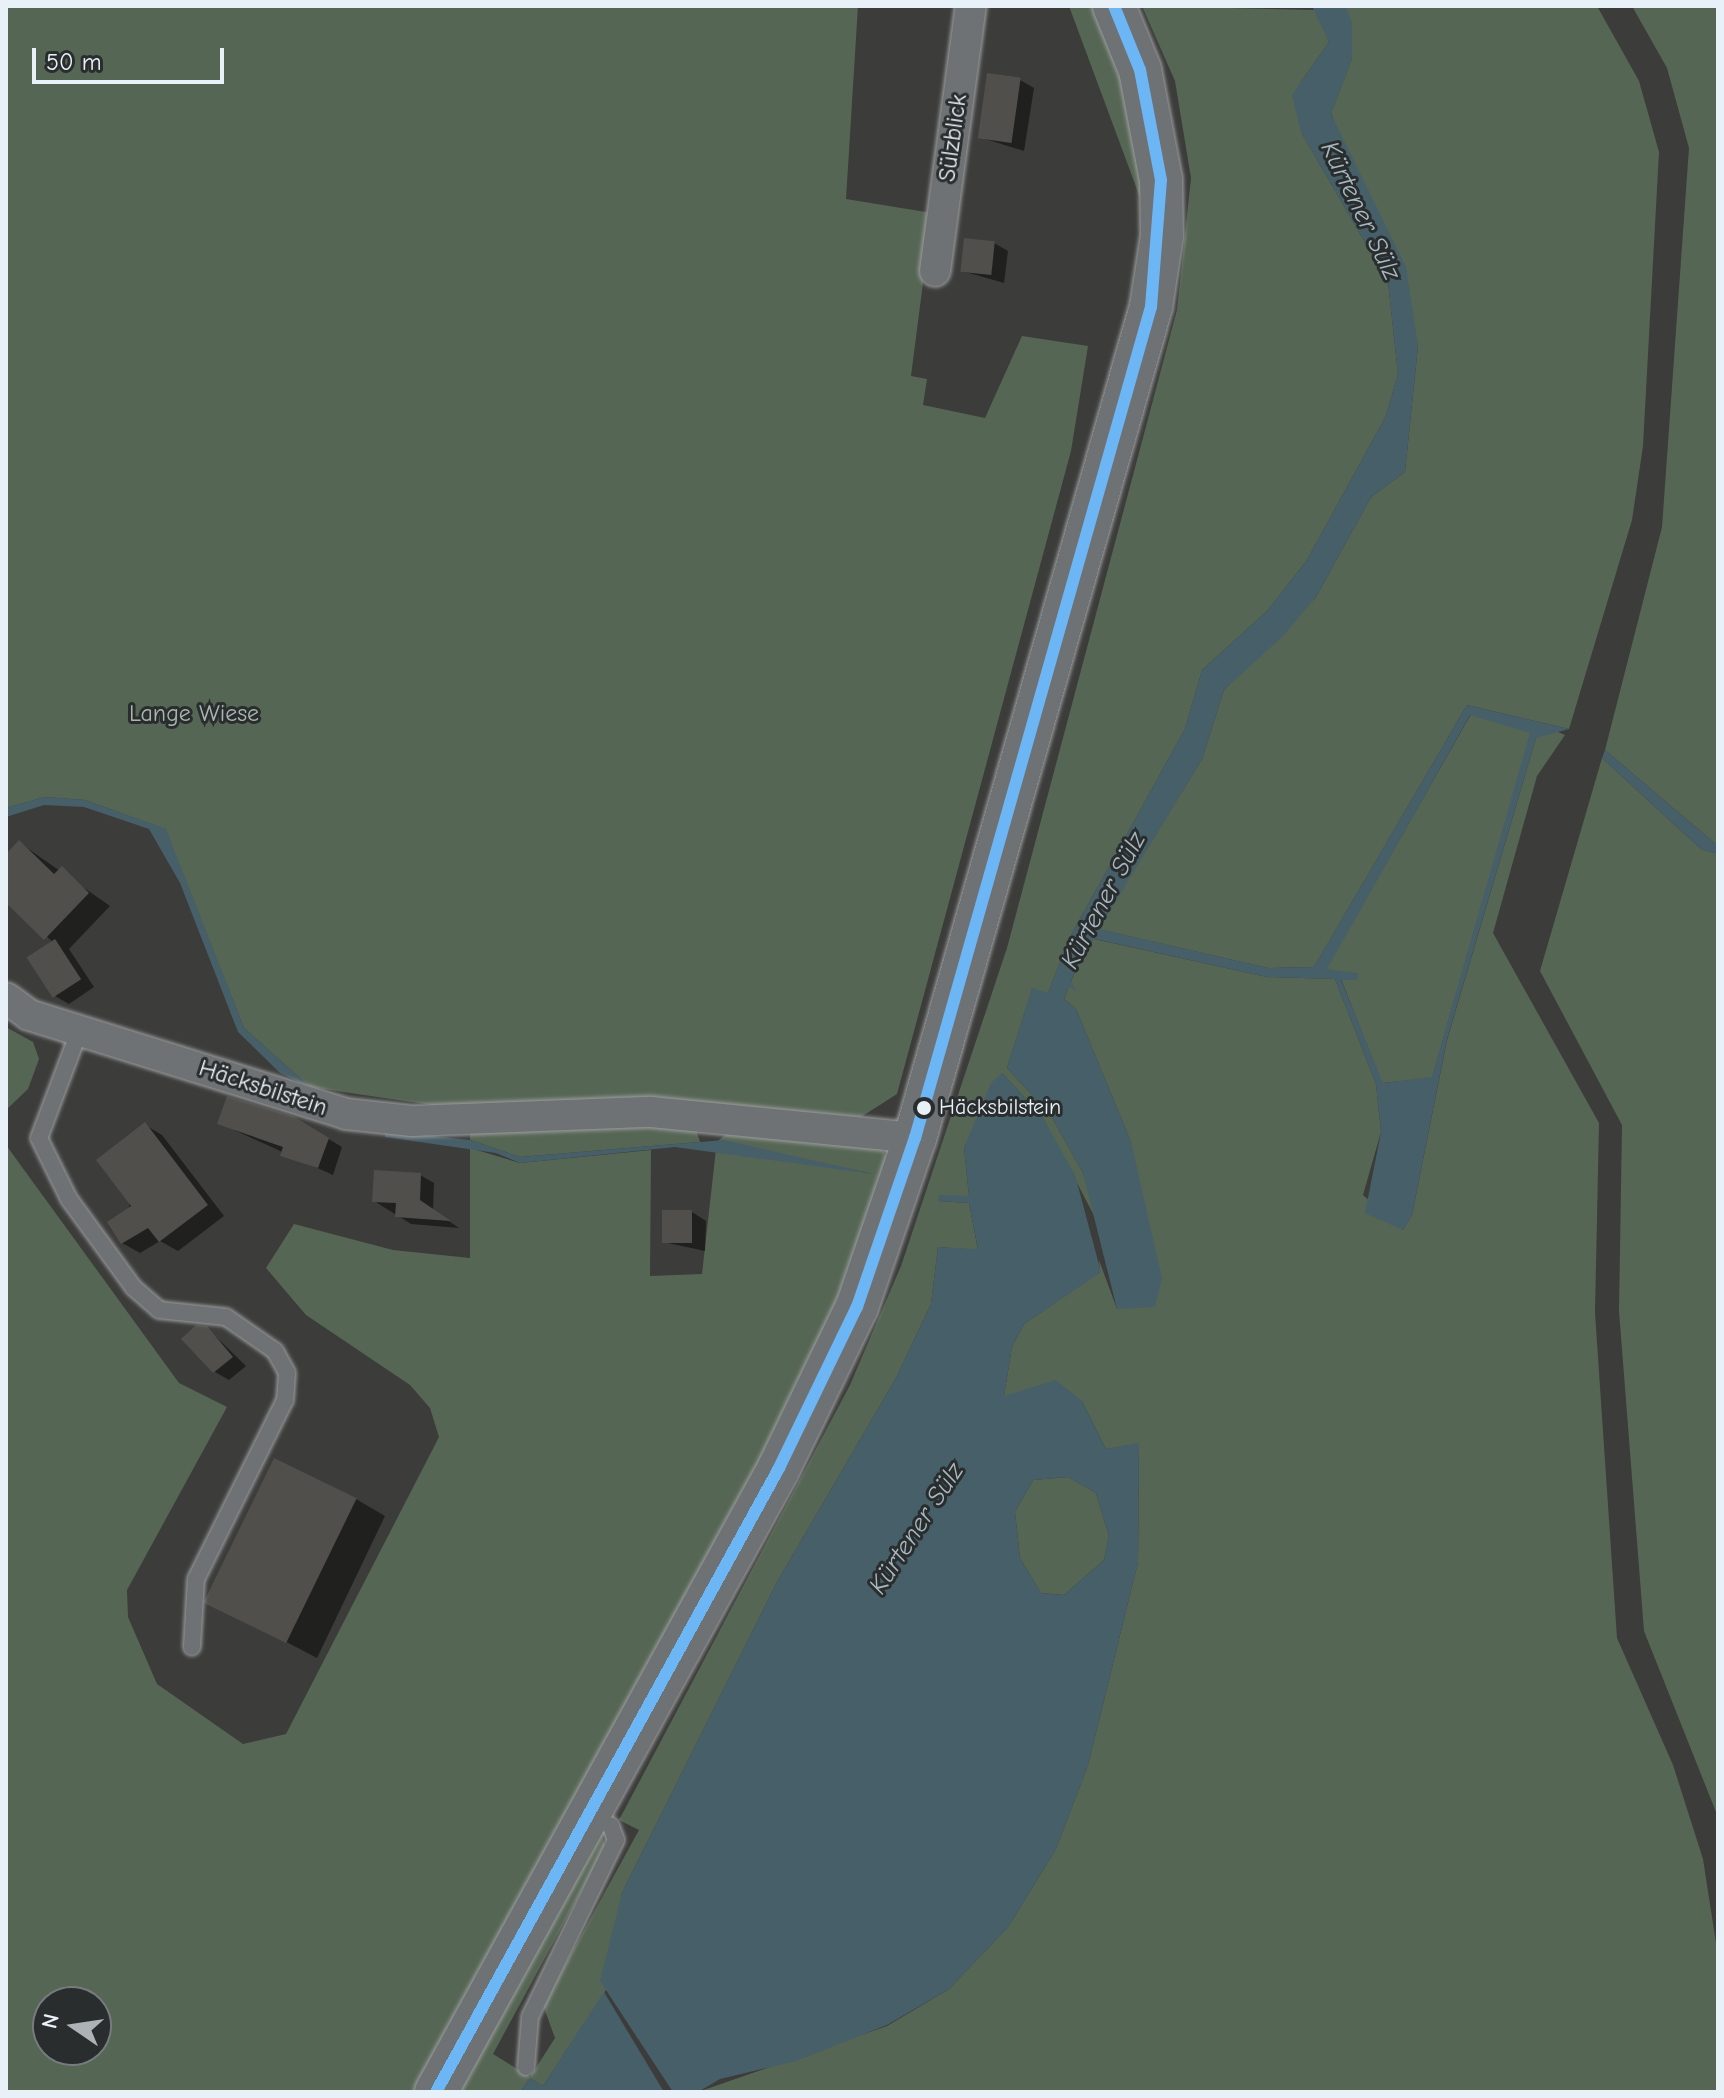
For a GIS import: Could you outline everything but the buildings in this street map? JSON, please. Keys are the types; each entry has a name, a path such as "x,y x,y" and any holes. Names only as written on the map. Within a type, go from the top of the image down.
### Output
{"main road":[{"path":"436,2092 805,1414 857,1307 915,1138 1151,307 1162,236 1161,180 1140,70 1114,6"}],"street":[{"name":"Sülzblick","path":"935,271 971,6"},
{"name":"Häcksbilstein","path":"6,998 29,1015 346,1114 412,1121 651,1112 915,1138"}],"lane":[{"path":"80,1029 39,1138 69,1199 134,1288 159,1310 226,1317 275,1351 287,1373 285,1400 196,1579 192,1647"},
{"path":"526,2067 530,2017 616,1840 611,1826 589,1814"}],"green space":[{"name":"Lange Wiese","path":"6,6 858,6 846,199 932,213 911,376 927,379 923,405 985,418 1022,336 1088,346 1071,451 897,1094 861,1117 655,1099 432,1105 310,1087 244,1028 165,829 85,800 45,797 6,808"},
{"path":"1069,6 1095,6 1130,84 1145,211"},
{"path":"1142,6 1316,10 1329,42 1301,82 1301,132 1388,282 1398,374 1386,416 1307,560 1267,611 1202,670 1185,729 1069,939 1048,993 1032,989 1007,1068 1050,1114 1083,1173 1099,1225 1043,1118 1002,1073 964,1148 969,1196 938,1201 969,1203 978,1250 938,1247 931,1304 896,1378 777,1582 622,1893 608,1987 543,2086 530,2078 520,2092 447,2092 601,1832 605,1847 493,2054 530,2077 555,2038 543,2005 639,1830 619,1820 850,1385 901,1266 1007,948 1177,310 1191,178 1175,81"},
{"path":"1345,6 1597,6 1639,81 1659,152 1643,446 1632,520 1569,729 1467,705 1314,967 1268,968 1098,929 1202,759 1224,690 1316,597 1371,497 1405,472 1418,346 1331,113 1352,58"},
{"path":"1632,6 1718,6 1718,846 1605,750 1662,527 1689,148 1667,68"},
{"path":"1471,714 1531,732 1432,1078 1382,1083 1341,979 1326,969"},
{"path":"1551,729 1565,735 1537,776 1493,933 1599,1123 1595,1313 1617,1638 1673,1765 1703,1859 1718,1956 1718,2092 698,2092 887,2026 949,1989 1008,1927 1056,1849 1088,1765 1138,1562 1139,1444 1106,1449 1082,1401 1004,1396 1012,1347 1024,1324 1100,1272 1099,1260 1117,1309 1131,1142 1076,1009 1064,999 1086,944 1094,939 1267,977 1335,979 1376,1084 1381,1132 1363,1195 1403,1230 1412,1215 1447,1040 1536,738"},
{"path":"1602,758 1701,849 1718,854 1718,1817 1644,1631 1619,1311 1622,1125 1540,971"},
{"path":"6,1027 33,1042 39,1059 28,1089 6,1110"},
{"path":"652,1127 696,1130 700,1142 520,1157 470,1140 470,1130"},
{"path":"727,1133 881,1147 891,1165 809,1377 416,2092 6,2092 6,1145 179,1383 227,1407 127,1590 128,1617 157,1684 243,1744 286,1734 439,1437 430,1408 410,1385 306,1315 266,1268 294,1224 393,1250 470,1258 470,1148 520,1163 651,1150 650,1276 702,1274 716,1149 873,1174 718,1141"},
{"path":"1068,1477 1096,1493 1109,1536 1104,1560 1064,1595 1041,1593 1020,1558 1015,1512 1033,1480"}],"water":[{"name":"Kürtener Sülz","path":"1312,6 1345,6 1352,22 1352,58 1331,114 1406,267 1418,346 1405,472 1371,497 1316,597 1283,636 1224,690 1202,759 1099,929 1268,968 1314,967 1467,705 1569,729 1536,738 1447,1039 1412,1215 1403,1230 1365,1213 1381,1132 1376,1084 1335,979 1267,977 1095,939 1086,944 1071,981 1076,991 1069,987 1064,999 1076,1009 1131,1142 1162,1278 1155,1307 1117,1309 1083,1173 1050,1114 1007,1068 1032,988 1048,993 1069,939 1185,729 1202,670 1267,611 1307,560 1386,416 1398,374 1388,282 1301,132 1292,95 1329,42","holes":["1470,715 1530,733 1432,1077 1383,1083 1341,980 1357,980 1358,973 1327,969"]},
{"path":"1605,750 1718,846 1718,854 1701,849 1602,758"},
{"path":"45,797 85,800 166,829 244,1028 310,1087 280,1073 238,1032 180,883 149,829 84,807 44,805 6,817 6,808"},
{"name":"Kürtener Sülz","path":"1002,1073 1043,1118 1075,1175 1101,1272 1024,1324 1012,1347 1004,1396 1056,1380 1082,1401 1106,1449 1139,1443 1138,1562 1088,1765 1056,1849 1008,1927 949,1989 887,2025 796,2061 720,2079 698,2092 673,2092 600,1981 622,1893 777,1582 896,1378 931,1304 938,1247 978,1249 969,1203 938,1201 939,1195 969,1196 964,1148 991,1083","holes":["1068,1477 1096,1493 1109,1536 1104,1560 1064,1595 1041,1593 1020,1558 1015,1512 1033,1480"]},
{"path":"385,1131 470,1140 520,1157 724,1140 873,1174 675,1147 520,1163 496,1153 385,1137"},
{"path":"604,1992 664,2092 520,2092 530,2078 543,2086"}],"transit line":[{"path":"436,2092 779,1468 857,1307 915,1138 1151,307 1161,180 1140,70 1114,6"}],"place":[{"name":"Häcksbilstein","path":"924,1108"}]}
